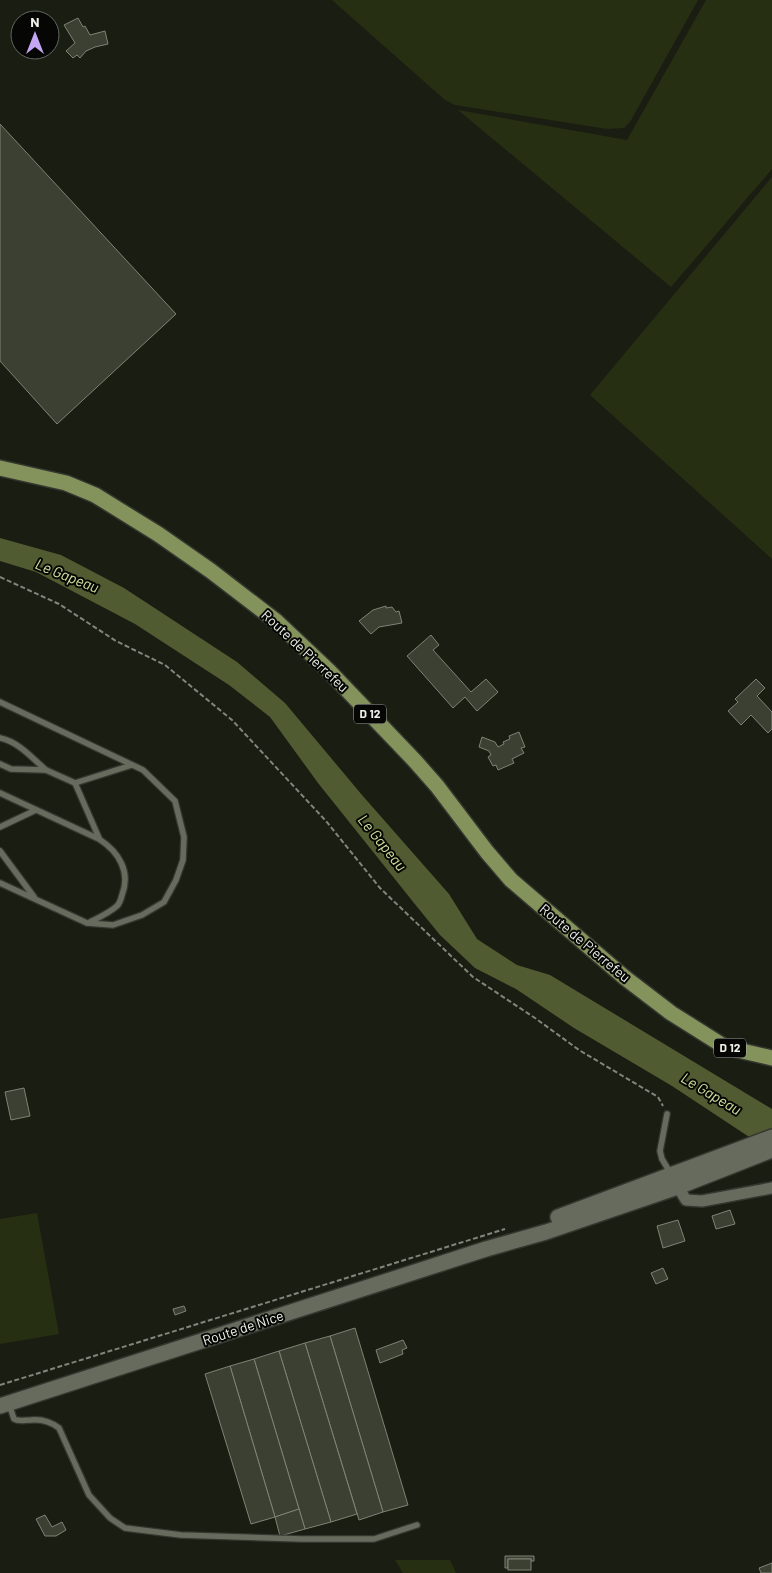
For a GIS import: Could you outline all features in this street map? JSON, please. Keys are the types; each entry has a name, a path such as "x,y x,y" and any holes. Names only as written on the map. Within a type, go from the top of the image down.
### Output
{"main road":[{"name":"Route de Pierrefeu","path":"0,468 66,483 96,495 158,534 211,571 276,621 329,671 415,761 511,880 624,977 671,1013 693,1027"},
{"path":"693,1027 742,1042 772,1048"},
{"name":"D 12","path":"693,1027 725,1047 772,1058"},
{"path":"486,1249 525,1231 741,1155 772,1137"},
{"path":"741,1155 772,1150"},
{"path":"486,1249 546,1232 674,1180"},
{"name":"Route de Nice","path":"4,1405 486,1249"}],"street":[{"path":"674,1180 686,1200 702,1201 772,1188"}],"lane":[{"path":"0,702 143,770 175,801 184,837 184,860 164,902 142,915 113,925 87,923 0,882"},
{"path":"0,738 10,740 46,770 75,783 132,765"},
{"path":"0,764 11,769 46,770"},
{"path":"75,783 99,838"},
{"path":"0,793 99,838 110,846 119,858 125,870 125,887 119,904 104,916 87,923"},
{"path":"0,827 36,810"},
{"path":"0,851 35,898"},
{"path":"667,1114 660,1151 674,1180"},
{"path":"4,1405 14,1419 18,1421 33,1419 52,1422 59,1428 89,1495 110,1518 125,1528 181,1535 374,1539 417,1525"}],"path":[{"path":"0,578 59,604 116,640 165,665 232,720 326,822 380,888 473,977 579,1050 658,1097 667,1114"},
{"path":"0,1385 502,1228 525,1231"}],"shaded area":[{"path":"332,0 698,0 630,122 624,128 607,129 455,105 445,100"},
{"path":"706,0 772,0 772,169 671,287 458,110 627,140"},
{"path":"772,177 772,559 590,395"},
{"path":"37,1213 59,1334 0,1344 0,1219"},
{"path":"395,1560 450,1560 456,1573 403,1573"}],"water":[{"name":"Le Gapeau","path":"0,538 61,555 124,588 237,662 285,703 362,795 449,894 477,939 517,965 550,975 772,1109 772,1152 672,1086 574,1028 516,989 475,968 440,935 318,783 270,717 229,685 135,624 36,572 0,561"}],"building":[{"path":"78,18 90,35 105,31 108,44 86,51 80,58 77,55 73,58 66,51 75,43 64,25"},
{"path":"0,124 176,314 57,424 0,361"},
{"path":"386,606 386,608 392,607 396,612 399,611 402,623 379,627 371,634 359,621 373,610"},
{"path":"431,635 439,645 433,650 471,692 486,679 498,692 477,711 465,697 453,708 407,656"},
{"path":"756,679 765,688 757,696 772,712 772,729 768,733 751,715 741,725 728,711 738,702 735,699"},
{"path":"519,732 525,747 521,748 524,753 512,759 514,763 498,770 496,765 493,766 488,757 491,755 489,751 479,747 482,737 495,742 498,747 510,739 509,736"},
{"path":"24,1088 30,1116 11,1120 5,1092"},
{"path":"730,1210 735,1224 716,1229 712,1216"},
{"path":"678,1220 685,1241 663,1248 657,1226"},
{"path":"663,1268 668,1279 656,1284 651,1273"},
{"path":"184,1306 186,1311 175,1315 173,1309"},
{"path":"355,1328 408,1505 383,1512 330,1336"},
{"path":"330,1336 383,1512 359,1520 305,1343"},
{"path":"403,1340 407,1348 402,1350 403,1354 380,1363 376,1350"},
{"path":"305,1343 357,1514 331,1522 279,1351"},
{"path":"279,1351 331,1522 305,1529 254,1359"},
{"path":"254,1359 299,1509 275,1517 230,1366"},
{"path":"230,1366 275,1517 251,1524 205,1374"},
{"path":"299,1509 305,1529 280,1536 275,1517"},
{"path":"45,1515 52,1527 62,1522 66,1530 56,1536 45,1536 36,1519"},
{"path":"505,1556 534,1556 534,1561 531,1561 531,1559 508,1559 508,1568 505,1568"},
{"path":"508,1559 531,1559 531,1570 508,1570"},
{"path":"772,1563 772,1573 761,1573 759,1568"}]}
